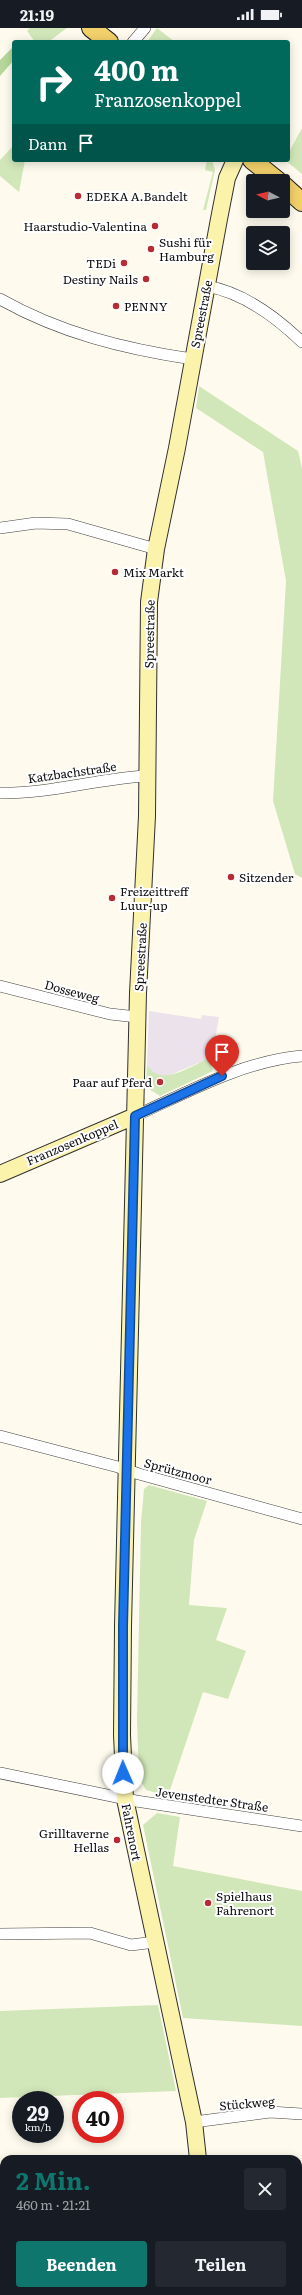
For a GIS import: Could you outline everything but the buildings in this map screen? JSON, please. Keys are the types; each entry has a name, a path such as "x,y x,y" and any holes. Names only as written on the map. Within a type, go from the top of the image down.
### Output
{"main road":[{"path":"91,28 106,40"},
{"path":"254,162 269,174"},
{"path":"290,191 302,202"}],"street":[{"path":"135,40 145,28"},
{"name":"Spreestraße","path":"135,1116 137,1017 148,776 148,610 156,549 177,448 206,286 227,178 234,162"},
{"path":"206,286 227,290 248,302 275,319 302,342"},
{"path":"0,299 43,321 84,336 135,349 192,359"},
{"path":"0,528 36,523 68,524 156,549"},
{"name":"Katzbachstraße","path":"0,793 55,789 129,777 148,776"},
{"name":"Dosseweg","path":"0,986 110,1014 137,1017"},
{"name":"Franzosenkoppel","path":"0,1174 135,1116 222,1076 254,1064 302,1056"},
{"name":"Fahrenort","path":"135,1116 122,1735 125,1799 194,2122 198,2155"},
{"name":"Sprützmoor","path":"0,1436 302,1519"},
{"name":"Jevenstedter Straße","path":"0,1773 125,1799 302,1826"},
{"path":"0,1934 90,1933 131,1945 155,1942"},
{"name":"Stückweg","path":"194,2122 270,2112 302,2114"}],"shaded area":[{"path":"149,1011 201,1019 202,1015 219,1017 215,1040 219,1054 170,1075 161,1076 152,1073 147,1065"}],"green space":[{"path":"30,28 67,28 51,40 34,40 27,31"},
{"path":"157,28 172,40 148,40"},
{"path":"12,48 12,62 0,76 0,60"},
{"path":"302,128 302,174 287,162 290,162 290,150"},
{"path":"12,147 12,162 25,162 19,192 0,176 0,160"},
{"path":"207,162 213,162 215,170 206,210 203,210 213,172 205,170"},
{"path":"199,386 298,451 302,469 302,878 295,874 273,801 286,581 263,452 196,408"},
{"path":"209,1058 213,1071 160,1096 146,1087 147,1065 153,1072 160,1075 168,1075 185,1070"},
{"path":"149,1485 207,1501 194,1540 189,1605 227,1608 216,1640 246,1651 228,1699 203,1692 168,1796 146,1790 139,1778 137,1720 141,1522 144,1489"},
{"path":"157,1813 180,1817 173,1866 302,1891 302,2026 183,2018 143,1825"},
{"path":"158,2005 176,2091 124,2093 124,2091 72,2091 72,2095 64,2095 64,2091 12,2091 12,2098 0,2098 0,2011"}],"place":[{"name":"EDEKA A.Bandelt","path":"78,196"},
{"name":"Haarstudio-Valentina","path":"155,226"},
{"name":"Sushi für Hamburg","path":"151,249"},
{"name":"TEDi","path":"124,263"},
{"name":"Destiny Nails","path":"146,279"},
{"name":"PENNY","path":"116,306"},
{"name":"Mix Markt","path":"115,572"},
{"name":"Sitzender","path":"231,877"},
{"name":"Freizeittreff Luur-up","path":"112,898"},
{"name":"Paar auf Pferd","path":"160,1082"},
{"name":"Grilltaverne Hellas","path":"117,1840"},
{"name":"Spielhaus Fahrenort","path":"208,1903"}],"route":[{"path":"123,1773 123,1626 135,1116 222,1076"}]}
